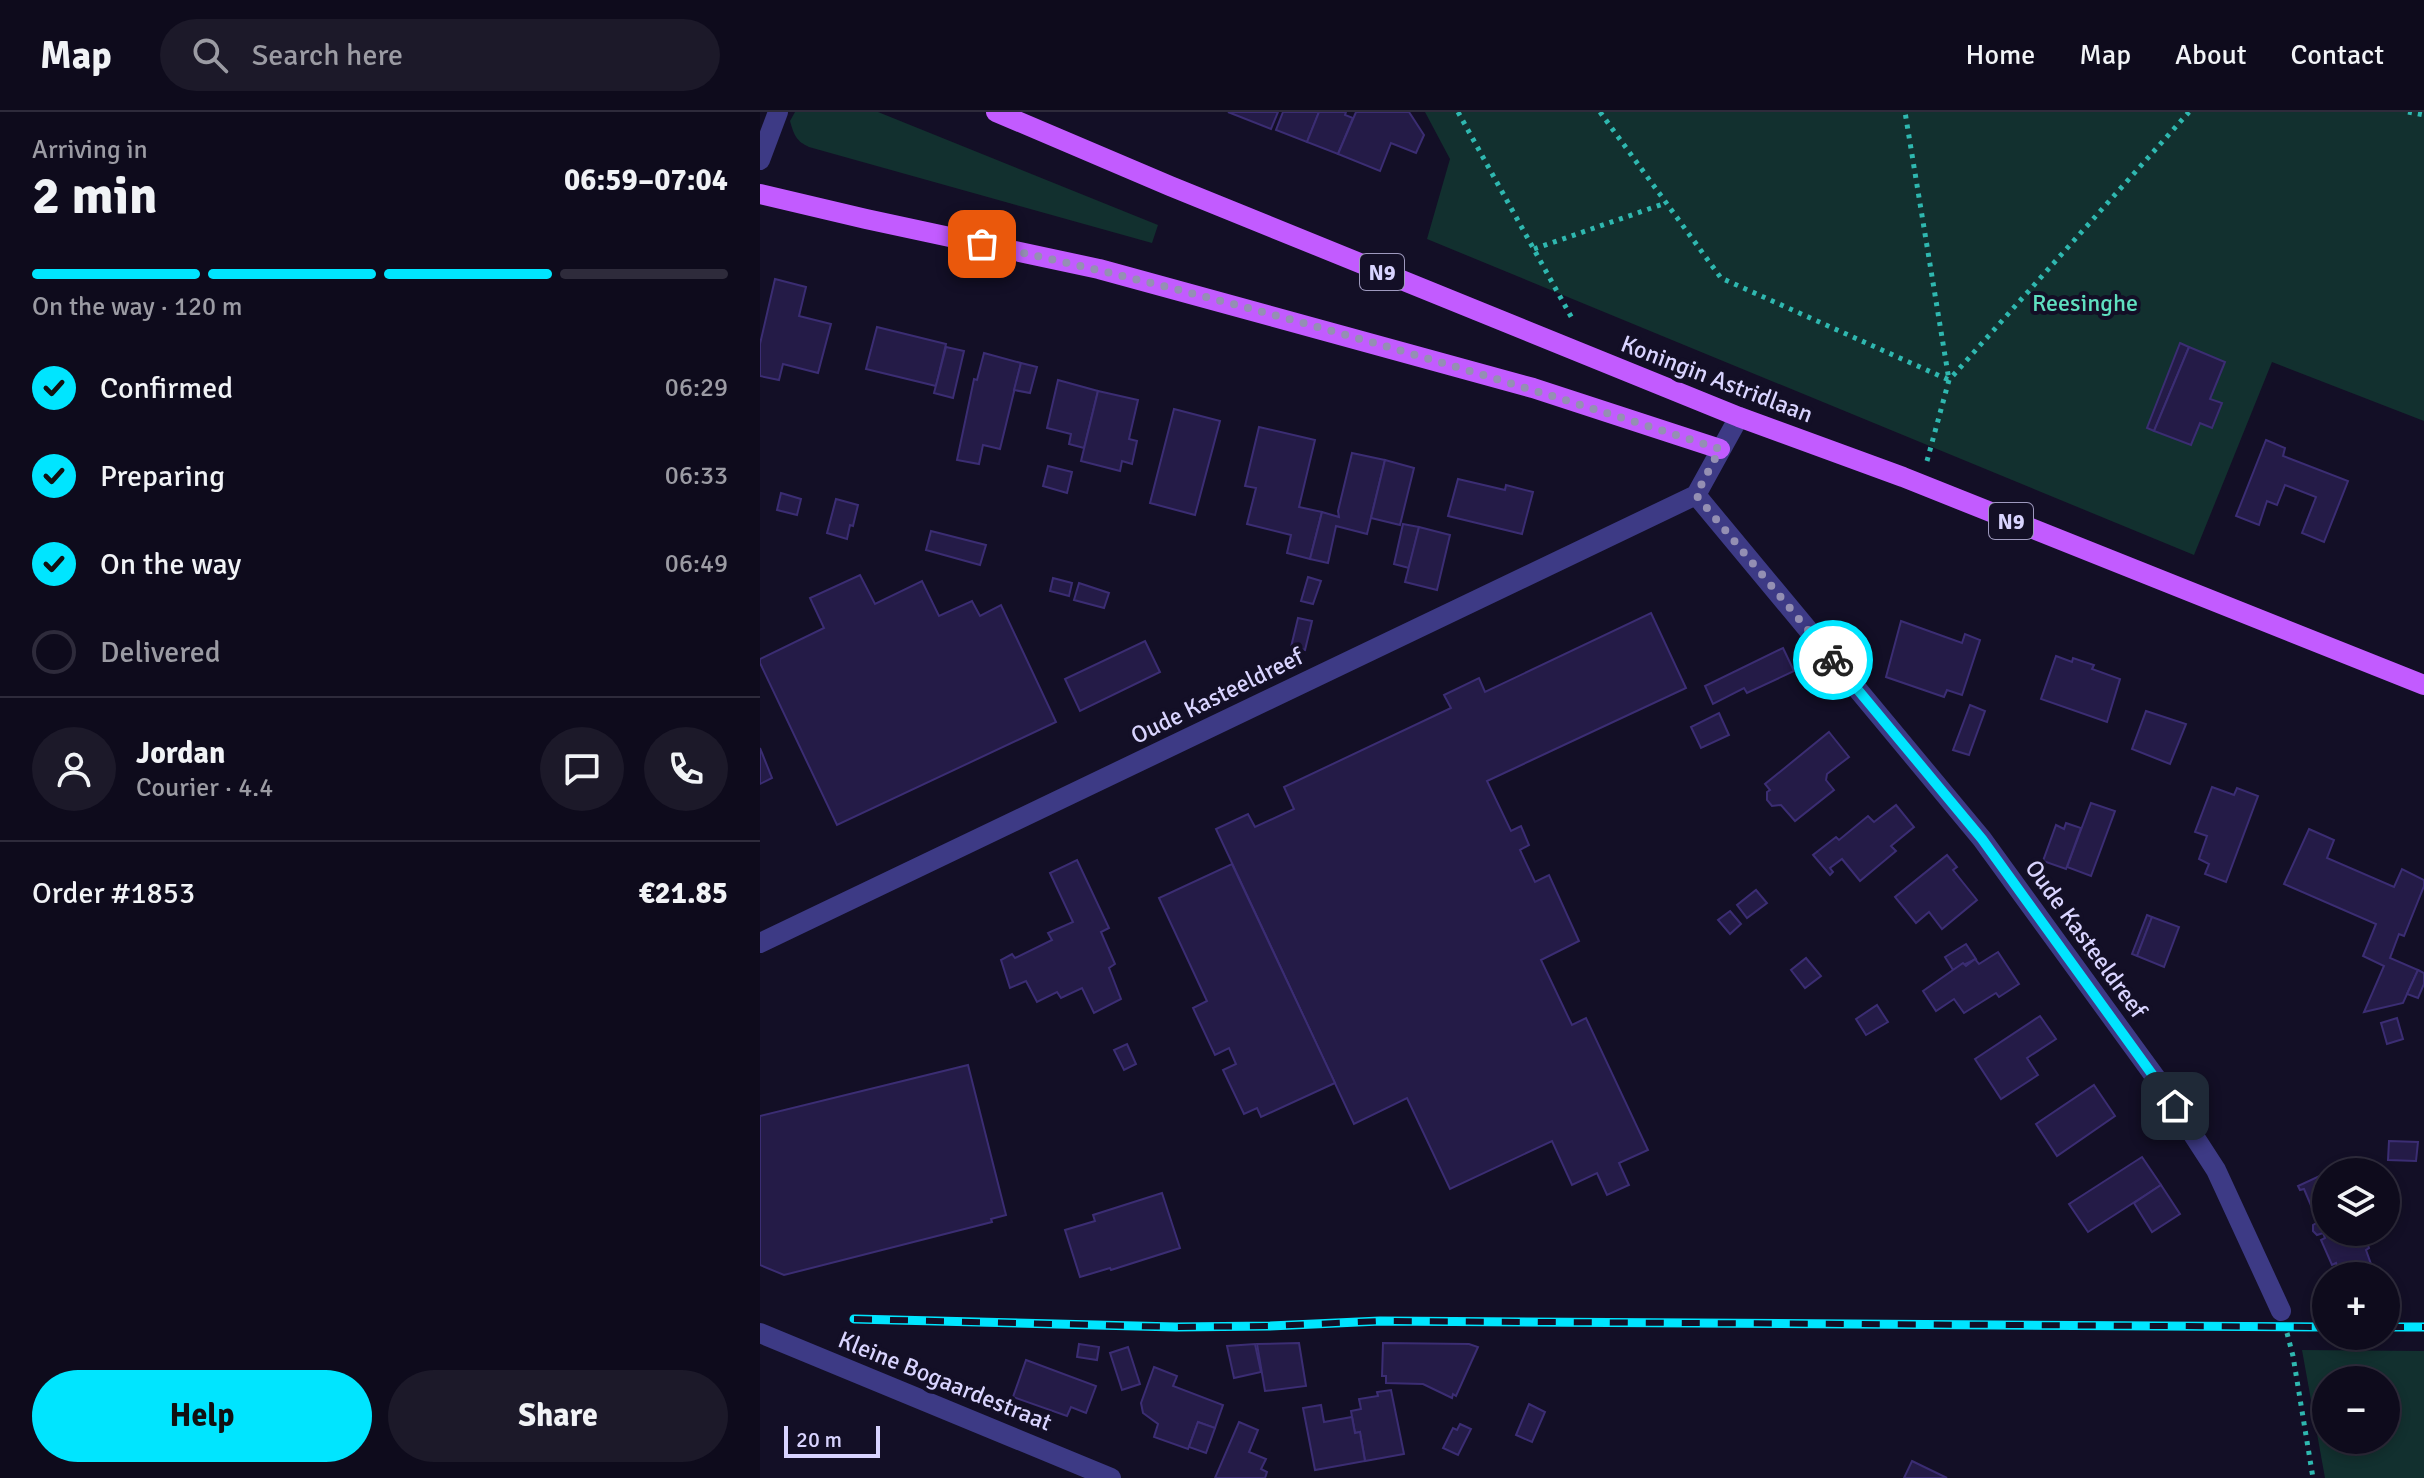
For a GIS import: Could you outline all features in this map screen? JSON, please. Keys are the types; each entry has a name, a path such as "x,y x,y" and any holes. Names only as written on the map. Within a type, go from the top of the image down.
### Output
{"main road":[{"name":"Koningin Astridlaan","path":"996,112 1739,417 1921,485 2424,685"},
{"path":"760,194 1099,269 1533,388 1720,449"}],"street":[{"path":"760,160 778,112"},
{"path":"1696,495 1739,417"},
{"name":"Oude Kasteeldreef","path":"760,943 1696,495 1982,839 2161,1085 2216,1170 2281,1311"},
{"name":"Kleine Bogaardestraat","path":"760,1333 1111,1478"}],"path":[{"path":"1458,112 1594,358"},
{"path":"1600,112 1721,278 1949,380"},
{"path":"1905,112 1949,380 1921,485"},
{"path":"1949,380 2189,112"},
{"path":"2408,112 2424,115"},
{"path":"1534,249 1666,203"},
{"path":"2281,1311 2293,1356 2313,1478"}],"green space":[{"path":"795,112 878,112 1158,225 1152,243 809,147 798,140 793,130 790,121"},
{"name":"Reesinghe","path":"1425,112 2424,112 2424,421 2272,362 2194,555 1427,239 1450,159"},
{"path":"2302,1350 2424,1351 2424,1478 2325,1478 2321,1454 2400,1454 2400,1366 2312,1366 2312,1406"}],"building":[{"path":"1228,112 1278,112 1271,129"},
{"path":"1283,112 1319,112 1307,142 1276,130"},
{"path":"1319,112 1346,112 1345,115 1353,118 1338,154 1307,142"},
{"path":"1356,112 1409,112 1424,135 1416,153 1391,143 1380,171 1338,154"},
{"path":"775,279 806,287 799,316 831,324 818,373 783,364 779,380 760,376 760,344"},
{"path":"877,327 946,344 936,386 866,369"},
{"path":"2180,343 2189,347 2154,431 2147,428"},
{"path":"946,347 964,351 953,398 934,393"},
{"path":"2189,347 2225,362 2210,399 2222,403 2212,428 2200,423 2191,445 2154,431"},
{"path":"984,353 1021,363 1000,449 983,445 979,464 957,460 974,379 977,380"},
{"path":"1021,363 1037,367 1030,393 1014,390"},
{"path":"1058,380 1098,391 1084,448 1069,444 1071,434 1047,428"},
{"path":"1098,391 1138,400 1129,439 1137,441 1132,464 1122,461 1120,471 1081,461"},
{"path":"1174,409 1220,421 1195,515 1150,503"},
{"path":"1259,427 1315,440 1299,507 1322,512 1310,559 1287,553 1291,535 1247,524 1256,488 1245,486"},
{"path":"2266,440 2285,448 2283,456 2348,481 2324,542 2302,533 2316,497 2285,485 2277,505 2267,501 2259,525 2236,516"},
{"path":"1352,453 1385,460 1367,534 1336,526 1328,563 1310,559 1322,512 1339,517"},
{"path":"1385,460 1414,468 1400,525 1371,518"},
{"path":"1048,466 1072,472 1067,493 1043,486"},
{"path":"1458,479 1505,490 1506,485 1533,492 1522,534 1448,516"},
{"path":"781,493 801,499 797,515 777,510"},
{"path":"836,499 858,505 847,539 827,533"},
{"path":"1403,524 1419,527 1409,568 1394,564"},
{"path":"1419,527 1450,535 1437,590 1405,582"},
{"path":"931,531 986,545 980,565 926,550"},
{"path":"860,575 875,604 922,581 939,616 972,601 980,616 1001,605 1056,722 837,825 760,659 824,628 810,598"},
{"path":"1308,577 1321,581 1313,604 1301,601"},
{"path":"1053,578 1072,583 1069,596 1050,591"},
{"path":"1079,583 1109,593 1104,608 1074,600"},
{"path":"1651,613 1686,688 1487,781 1511,831 1521,826 1529,845 1520,850 1535,882 1549,875 1579,941 1541,960 1572,1025 1586,1018 1648,1150 1619,1163 1629,1185 1607,1195 1597,1173 1572,1185 1552,1141 1450,1189 1407,1098 1354,1124 1216,829 1248,814 1255,827 1294,809 1284,787 1451,708 1444,695 1479,678 1485,692"},
{"path":"1298,618 1312,621 1305,650 1291,647"},
{"path":"1901,621 1962,643 1965,634 1980,640 1962,695 1947,690 1944,697 1886,677"},
{"path":"1145,641 1160,672 1080,711 1065,679"},
{"path":"1783,648 1794,671 1747,693 1744,688 1713,704 1705,686"},
{"path":"2056,656 2094,665 2092,669 2120,679 2107,722 2041,699"},
{"path":"1970,705 1985,711 1969,755 1953,750"},
{"path":"2146,711 2186,724 2170,764 2132,749"},
{"path":"1719,713 1729,735 1701,748 1691,727"},
{"path":"1829,732 1849,757 1827,774 1826,780 1834,790 1795,821 1781,805 1772,806 1767,800 1770,790 1765,784"},
{"path":"760,748 772,778 760,784"},
{"path":"2212,787 2234,795 2237,788 2258,796 2226,882 2205,874 2209,864 2199,859 2207,836 2195,832"},
{"path":"2091,803 2115,811 2091,876 2067,867"},
{"path":"1896,805 1914,827 1891,846 1896,851 1860,881 1842,859 1830,868 1833,872 1830,875 1813,855 1836,837 1839,840 1868,816 1874,822"},
{"path":"2066,823 2081,828 2066,869 2043,861 2056,825 2064,829"},
{"path":"2309,829 2334,840 2327,858 2394,887 2402,869 2424,880 2404,936 2399,934 2390,958 2418,970 2403,1003 2364,1012 2384,966 2363,956 2376,924 2284,884"},
{"path":"1947,855 1957,867 1953,870 1977,900 1942,929 1929,912 1916,923 1895,897"},
{"path":"1077,860 1109,928 1101,932 1115,964 1109,968 1121,999 1094,1013 1082,988 1061,998 1057,992 1037,1002 1026,981 1010,988 1001,960 1012,954 1015,958 1052,940 1048,933 1073,922 1050,873"},
{"path":"1232,864 1335,1083 1261,1117 1257,1108 1244,1114 1223,1070 1236,1064 1229,1048 1215,1055 1193,1008 1207,1001 1159,898"},
{"path":"1756,890 1767,903 1747,918 1737,905"},
{"path":"1730,911 1741,924 1730,934 1718,920"},
{"path":"2147,915 2152,917 2137,956 2132,954"},
{"path":"2152,917 2179,927 2164,967 2137,956"},
{"path":"1966,944 1976,959 1953,970 1945,957"},
{"path":"1998,952 2019,984 1999,997 1996,993 1964,1013 1954,999 1936,1011 1923,991 1963,963 1966,966 1975,959 1979,964"},
{"path":"1806,958 1821,976 1805,988 1791,970"},
{"path":"2418,970 2424,973 2424,984 2418,998 2407,994"},
{"path":"1877,1005 1888,1022 1866,1035 1856,1019"},
{"path":"2040,1016 2056,1039 2027,1058 2038,1075 2001,1099 1975,1059"},
{"path":"2397,1018 2403,1039 2387,1044 2381,1023"},
{"path":"1127,1044 1136,1064 1124,1070 1114,1050"},
{"path":"968,1065 1006,1215 991,1219 992,1222 784,1275 760,1265 760,1116"},
{"path":"2094,1085 2115,1116 2057,1156 2036,1124"},
{"path":"2389,1141 2418,1142 2416,1161 2388,1158"},
{"path":"2142,1157 2161,1185 2088,1232 2069,1204"},
{"path":"2312,1180 2312,1208 2304,1189 2300,1190 2298,1186"},
{"path":"2161,1185 2180,1214 2152,1232 2134,1203"},
{"path":"1162,1193 1180,1248 1080,1277 1065,1230 1095,1221 1093,1215"},
{"path":"2324,1246 2368,1246 2366,1250 2370,1262 2331,1262"},
{"path":"1299,1343 1306,1386 1265,1391 1257,1344"},
{"path":"1383,1343 1469,1344 1478,1347 1456,1396 1453,1394 1452,1398 1423,1384 1386,1383 1386,1376 1382,1376"},
{"path":"1079,1344 1099,1347 1097,1360 1077,1357"},
{"path":"1255,1344 1261,1372 1234,1378 1227,1346"},
{"path":"1128,1347 1140,1384 1122,1390 1110,1353"},
{"path":"1026,1360 1096,1386 1086,1413 1071,1407 1067,1416 1013,1397"},
{"path":"1154,1367 1177,1376 1173,1386 1223,1405 1215,1428 1198,1422 1188,1449 1154,1437 1158,1424 1143,1413 1141,1403"},
{"path":"1391,1390 1404,1454 1365,1461 1360,1432 1355,1433 1351,1411 1361,1409 1359,1399"},
{"path":"1529,1404 1545,1412 1532,1442 1516,1435"},
{"path":"1321,1405 1324,1422 1352,1417 1355,1433 1360,1432 1365,1461 1315,1470 1303,1408"},
{"path":"1198,1422 1215,1428 1206,1453 1189,1447"},
{"path":"1239,1422 1258,1430 1249,1452 1266,1459 1261,1469 1267,1472 1265,1478 1215,1478"},
{"path":"1460,1424 1471,1429 1458,1455 1443,1448 1453,1428 1457,1430"},
{"path":"1912,1461 1947,1478 1904,1478"}],"railway":[{"path":"854,1319 1176,1327 1380,1321 2312,1327"},
{"path":"2400,1327 2424,1327"}],"way so far":[{"path":"982,244 1099,269 1271,315 1533,388 1720,449 1696,495 1833,660"}],"route":[{"path":"1833,660 1982,839 2175,1106"}]}
